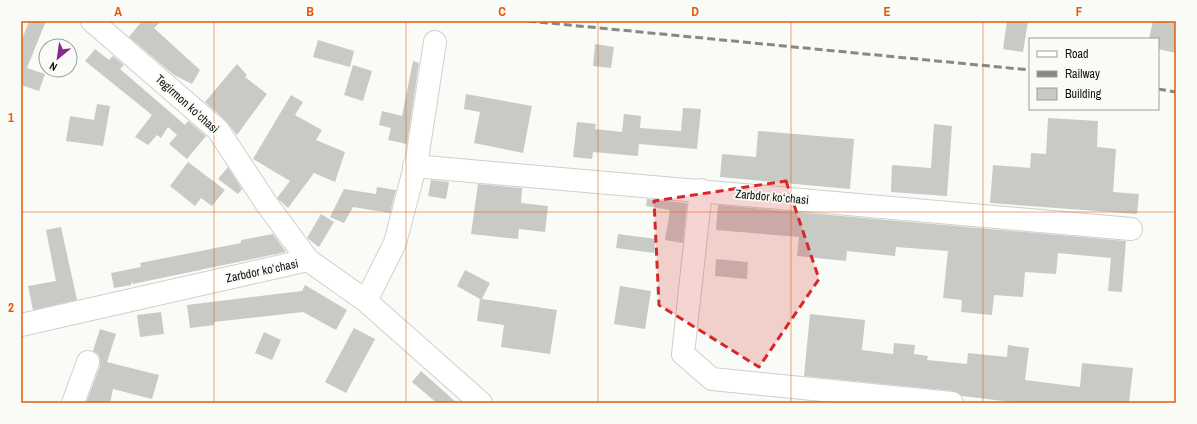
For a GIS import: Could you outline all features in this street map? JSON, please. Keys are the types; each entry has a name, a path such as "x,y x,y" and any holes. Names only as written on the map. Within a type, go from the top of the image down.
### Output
{"street":[{"name":"Tegirmon koʻchasi","path":"92,21 218,130 266,202 308,260"},
{"path":"366,301 395,243 417,159 435,42"},
{"name":"Zarbdor koʻchasi","path":"414,166 701,190 1131,229"},
{"path":"701,190 683,354 712,379 952,403"},
{"name":"Zarbdor koʻchasi","path":"21,325 308,260 366,301 480,403"},
{"path":"73,403 88,362"}],"highlighted area":[{"path":"786,181 819,279 759,367 659,305 654,201"}],"building":[{"path":"29,21 46,21 27,68 38,72 38,78 44,78 39,91 21,85 21,42"},
{"path":"142,21 161,21 154,28 200,70 192,84 174,75 129,37"},
{"path":"1007,21 1028,21 1023,52 1003,49"},
{"path":"1153,21 1176,21 1176,53 1159,49 1159,38 1149,38"},
{"path":"318,40 354,51 350,67 313,57"},
{"path":"595,44 614,47 611,68 593,66"},
{"path":"95,49 109,60 113,56 124,65 120,69 185,125 188,121 206,136 187,159 169,144 177,135 168,127 161,138 157,135 148,145 135,137 152,115 85,61"},
{"path":"413,61 419,63 407,144 388,140 391,128 379,125 382,111 402,116"},
{"path":"237,64 247,75 245,77 267,94 237,135 226,121 205,102"},
{"path":"353,65 372,71 363,101 344,95"},
{"path":"466,94 532,106 523,153 474,143 480,112 464,109"},
{"path":"291,95 303,102 295,115 322,130 316,140 345,152 335,182 314,173 288,208 277,198 290,181 253,159"},
{"path":"97,104 110,106 103,146 66,141 70,116 94,120"},
{"path":"683,108 701,109 697,149 639,144 638,156 593,152 592,159 573,157 577,122 596,124 595,129 622,132 624,114 641,116 640,128 681,131"},
{"path":"1048,118 1098,121 1097,147 1116,149 1113,192 1139,194 1137,214 990,203 993,165 1030,168 1031,153 1046,154"},
{"path":"934,124 952,126 947,196 891,192 892,165 931,168"},
{"path":"758,131 854,139 850,189 720,177 722,154 756,157"},
{"path":"188,162 225,190 212,206 201,198 195,206 170,186"},
{"path":"228,167 242,189 238,194 218,179"},
{"path":"431,180 449,182 446,199 428,196"},
{"path":"478,184 522,188 521,203 548,206 545,232 519,229 518,239 471,234"},
{"path":"377,187 396,190 390,213 353,207 344,223 330,217 344,189 376,194"},
{"path":"647,199 687,203 683,243 665,240 670,210 646,206"},
{"path":"718,205 1126,241 1122,292 1108,291 1111,258 1058,253 1056,274 1025,272 1023,297 994,295 992,315 961,312 962,300 943,298 948,251 896,247 895,256 847,251 846,261 797,256 799,237 716,230"},
{"path":"321,214 334,222 319,247 307,238"},
{"path":"61,227 77,300 33,310 28,286 56,281 46,230"},
{"path":"273,234 286,252 133,284 132,281 131,285 114,288 111,273 141,267 140,263 241,243 241,240"},
{"path":"618,234 656,239 654,253 616,248"},
{"path":"716,259 748,262 747,279 715,276"},
{"path":"465,270 490,283 482,299 557,310 550,354 501,347 504,325 477,321 480,299 457,286"},
{"path":"305,285 347,310 336,330 303,312 214,322 214,325 190,328 187,305 302,291"},
{"path":"620,286 651,291 645,329 614,324"},
{"path":"161,312 164,334 140,337 137,315"},
{"path":"810,314 865,320 862,350 893,354 894,343 915,345 914,354 928,356 927,360 967,364 968,353 1007,357 1008,345 1029,348 1025,380 1080,387 1082,363 1133,368 1129,403 1021,403 962,396 953,391 804,376"},
{"path":"354,328 375,339 346,393 325,382"},
{"path":"100,329 116,334 107,362 159,375 152,399 113,389 110,403 86,403 100,366 98,354 93,351"},
{"path":"264,332 281,340 272,360 255,353"},
{"path":"421,371 457,403 437,403 412,382"}],"railway":[{"path":"528,21 1029,70"},
{"path":"1159,89 1176,92"}]}
